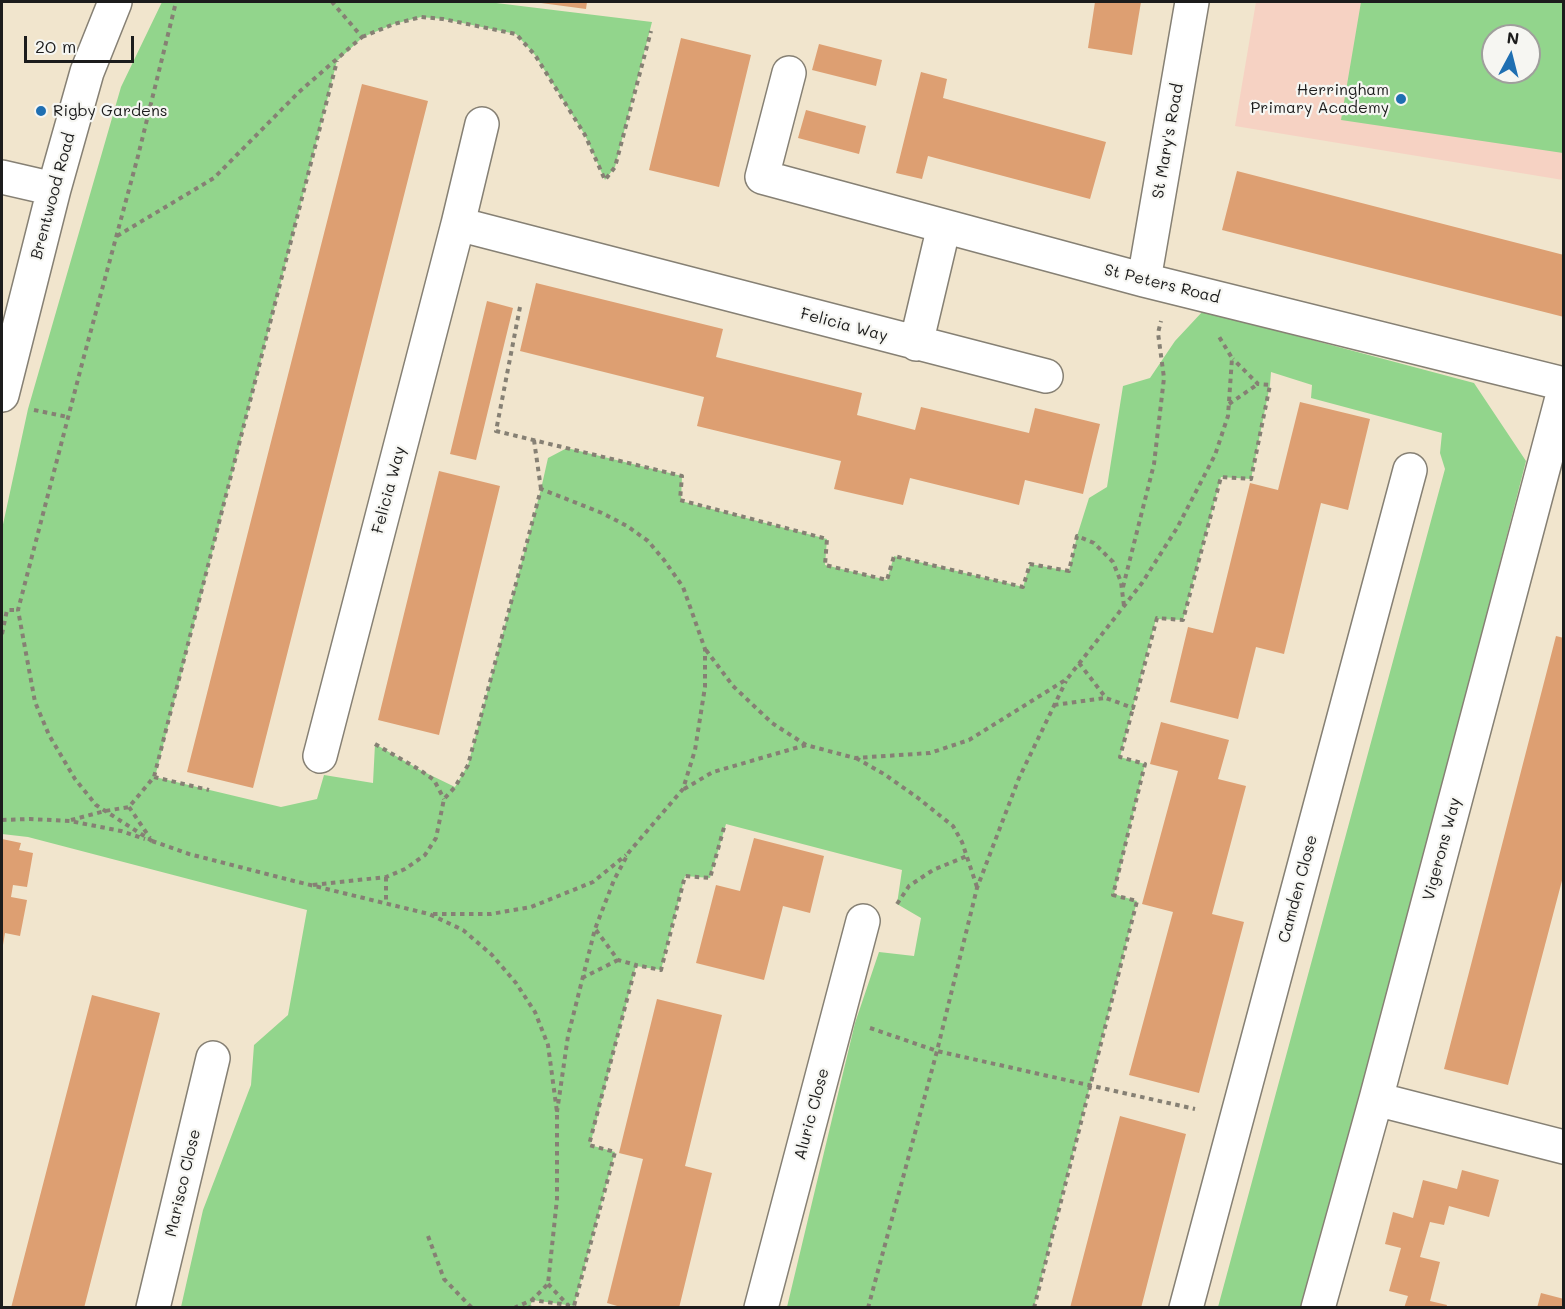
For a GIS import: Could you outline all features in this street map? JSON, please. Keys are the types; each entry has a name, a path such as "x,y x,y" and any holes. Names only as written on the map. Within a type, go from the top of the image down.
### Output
{"street":[{"name":"Brentwood Road","path":"15,402 54,189 87,72 115,2"},
{"name":"St Mary's Road","path":"1144,280 1192,2"},
{"name":"St Peters Road","path":"789,74 762,177 1144,280 1563,384"},
{"name":"Felicia Way","path":"320,756 482,124"},
{"path":"2,177 54,189"},
{"name":"Felicia Way","path":"458,224 1046,376"},
{"path":"916,344 944,226"},
{"name":"Vigerons Way","path":"1318,1308 1376,1099 1563,390"},
{"name":"Camden Close","path":"1186,1308 1410,470"},
{"name":"Aluric Close","path":"761,1308 863,921"},
{"name":"Marisco Close","path":"153,1308 213,1058"},
{"path":"1376,1099 1563,1147"}],"path":[{"path":"152,841 96,805 75,779 49,735 35,702 18,610 117,237 176,2"},
{"path":"332,2 363,37"},
{"path":"117,237 214,178 299,92 363,37 421,16 516,34 535,55 585,135 605,180 615,167 651,31"},
{"path":"70,820 129,807 154,777 337,61"},
{"path":"520,307 496,430 682,476 681,500 827,539 825,565 887,580 894,556 1023,587 1030,564 1069,571 1077,536 1094,543 1113,562 1121,582 1124,606"},
{"path":"1122,591 1154,464 1164,378 1158,333 1163,313"},
{"path":"1215,330 1233,358 1258,384"},
{"path":"868,1308 937,1052 978,888 1019,778 1067,679 1142,584 1177,528 1215,455 1228,416 1233,358"},
{"path":"1034,1308 1137,901 1113,895 1145,764 1120,757 1156,618 1183,620 1221,477 1251,479 1270,385 1258,384 1229,405"},
{"path":"15,402 68,417"},
{"path":"314,885 386,877 405,869 425,855 436,838 444,799 455,787 468,765 541,489 534,440"},
{"path":"541,489 602,513 627,526 648,541 683,587 705,650 733,686 772,723 806,745 855,758 884,774 952,826 962,842 978,888"},
{"path":"2,633 7,610 18,610"},
{"path":"683,789 695,750 705,687 705,650"},
{"path":"1079,663 1106,698"},
{"path":"855,758 930,753 969,740 1067,679"},
{"path":"1054,705 1106,698 1133,708"},
{"path":"375,744 434,780 444,799"},
{"path":"429,914 491,915 531,907 593,882 629,852 683,789 713,772 806,745"},
{"path":"154,777 209,790"},
{"path":"129,807 152,841"},
{"path":"2,819 70,820 121,831 189,854 429,914 464,930 492,955 516,983 535,1012 548,1045 557,1112 557,1199 548,1284 532,1300 514,1308"},
{"path":"595,929 618,960 662,970 685,876 710,878 725,824"},
{"path":"557,1112 568,1036 595,929 614,880 629,852"},
{"path":"897,904 909,885 933,870 967,856"},
{"path":"386,877 386,903"},
{"path":"582,978 618,960"},
{"path":"532,1300 574,1306 615,1152 590,1145 636,965"},
{"path":"865,1026 937,1052 1195,1109"},
{"path":"428,1236 444,1279 472,1308"},
{"path":"548,1284 569,1305"},
{"path":"530,1308 532,1300"}],"shaded area":[{"name":"Herringham Primary Academy","path":"1256,2 1563,2 1563,180 1235,126"}],"green space":[{"path":"162,2 488,2 652,22 615,167 605,180 585,135 535,55 516,34 443,19 421,17 394,24 363,37 337,61 155,777 281,807 317,799 324,775 373,783 375,744 455,787 468,765 548,458 567,448 682,476 681,501 827,539 825,565 887,580 894,556 1023,587 1030,564 1069,571 1089,498 1107,487 1123,386 1150,378 1175,341 1203,311 1474,383 1526,461 1309,1307 1218,1307 1445,469 1440,453 1442,433 1311,398 1312,385 1271,372 1251,479 1221,477 1183,620 1156,619 1120,757 1145,764 1114,894 1137,901 1034,1307 787,1307 855,1023 879,952 914,956 921,918 897,904 902,870 726,824 710,878 685,876 661,970 636,966 590,1145 615,1152 574,1306 532,1300 530,1308 181,1307 203,1210 251,1085 254,1045 288,1015 307,910 28,837 2,834 2,529 28,409 121,87"},
{"path":"1361,2 1563,2 1563,153 1341,120"}],"building":[{"path":"541,2 587,2 586,9"},
{"path":"1095,2 1141,2 1132,55 1088,48"},
{"path":"681,38 751,55 719,187 649,170"},
{"path":"819,44 882,60 876,86 812,70"},
{"path":"921,72 947,79 943,98 1106,142 1090,199 928,156 922,179 896,173"},
{"path":"362,84 428,101 253,788 187,772"},
{"path":"806,110 866,126 859,154 798,138"},
{"path":"1237,171 1564,255 1564,317 1222,230"},
{"path":"536,283 723,329 716,357 862,393 857,415 915,430 921,407 1029,433 1035,408 1100,424 1083,494 1025,480 1019,505 910,478 903,505 834,489 841,461 697,426 704,397 520,351"},
{"path":"487,301 513,308 476,460 450,454"},
{"path":"1300,402 1370,419 1348,510 1321,503 1284,654 1256,647 1238,719 1170,702 1188,627 1213,633 1250,483 1278,490"},
{"path":"439,471 500,486 439,735 378,720"},
{"path":"1556,636 1564,638 1564,873 1508,1085 1444,1069"},
{"path":"1161,722 1229,740 1218,779 1246,786 1212,914 1244,922 1199,1093 1129,1075 1173,912 1142,904 1178,771 1150,764"},
{"path":"754,838 824,856 810,913 783,906 764,980 696,963 716,885 740,891"},
{"path":"2,839 21,843 19,850 33,853 27,887 13,885 11,897 27,900 20,936 5,933 3,945 2,945"},
{"path":"92,995 160,1013 84,1308 11,1308"},
{"path":"657,999 722,1015 685,1166 712,1173 679,1308 624,1308 607,1303 643,1159 619,1153"},
{"path":"1120,1116 1186,1134 1141,1308 1070,1308"},
{"path":"1462,1170 1499,1180 1489,1217 1449,1206 1444,1225 1430,1222 1420,1257 1440,1262 1430,1301 1447,1305 1446,1308 1404,1308 1408,1296 1389,1291 1401,1248 1385,1244 1393,1212 1413,1218 1423,1180 1457,1189"},
{"path":"1541,1293 1564,1299 1564,1308 1537,1308"}],"place":[{"name":"Herringham Primary Academy","path":"1401,99"},
{"name":"Rigby Gardens","path":"41,111"}]}
